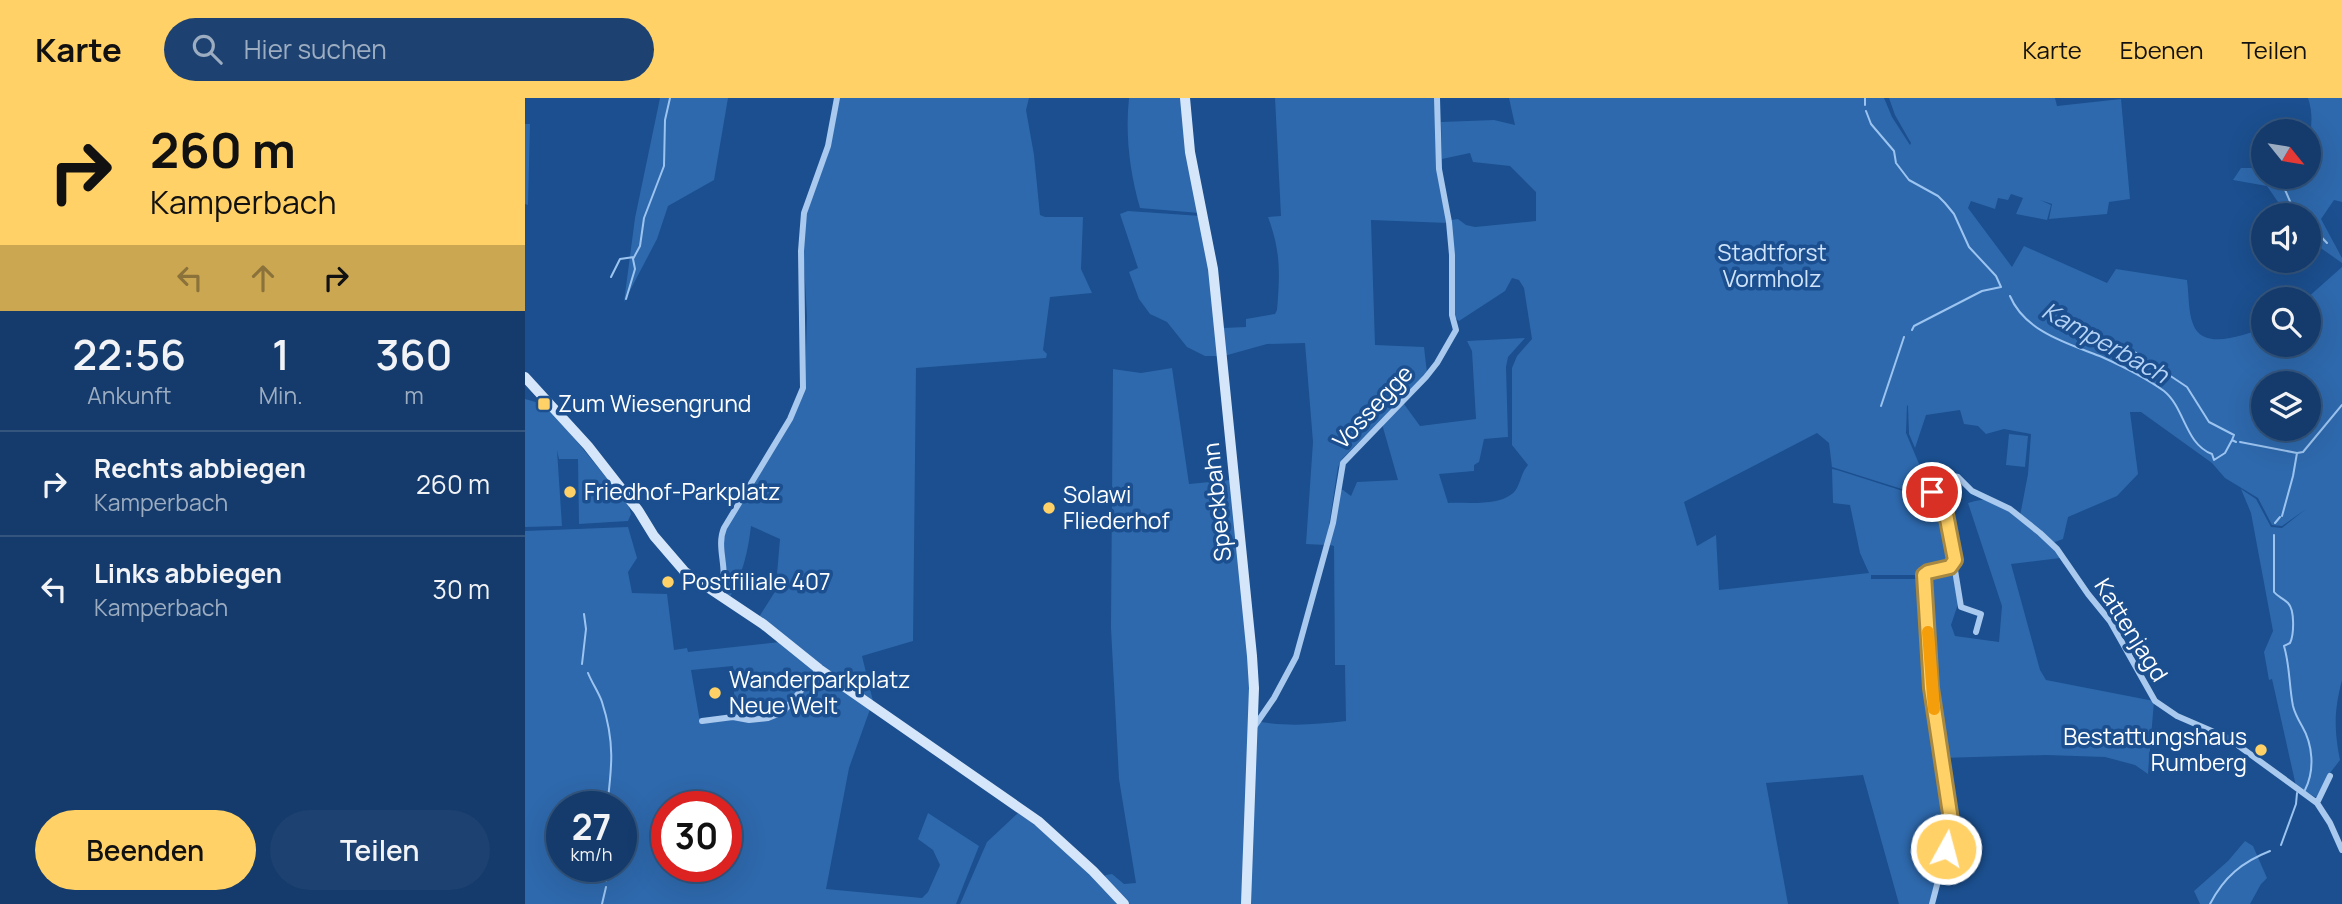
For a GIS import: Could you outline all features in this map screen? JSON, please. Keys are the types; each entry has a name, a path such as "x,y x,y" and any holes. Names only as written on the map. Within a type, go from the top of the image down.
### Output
{"street":[{"path":"719,594 724,586 725,567 721,540 724,527 790,419 803,387 801,251 804,213 832,131 837,98"},
{"name":"Speckbahn","path":"1185,98 1191,152 1213,269 1252,656 1254,688 1246,904"},
{"name":"Vossegge","path":"1252,731 1296,657 1333,523 1343,463 1426,377 1456,330 1452,315 1449,222 1439,169 1437,98"},
{"path":"525,377 588,446 673,561 694,579 763,624 819,669 1038,821 1093,871 1124,904"},
{"name":"Kattenjagd","path":"1954,564 1955,553 1948,520 1931,488 1940,477 1949,475 1958,477 1972,491 2010,509 2057,549 2109,621 2158,704 2177,716 2228,738 2317,803 2342,850"},
{"path":"1932,904 1952,827 1931,688 1924,575 1954,564 1961,607 1981,614 1976,632"},
{"path":"702,721 733,717 749,720 768,718 782,712 819,669"},
{"path":"2317,803 2330,776"}],"green space":[{"path":"660,98 728,98 714,180 668,206 657,239 624,302 635,218"},
{"path":"839,98 1029,98 1026,110 1040,215 1083,217 1081,269 1092,293 1050,297 1043,350 1047,354 1046,358 916,368 913,641 862,656 873,701 849,768 826,889 922,898 928,892 940,865 933,850 918,839 928,813 979,846 956,904 525,904 525,531 628,527 637,558 628,572 632,593 667,594 674,650 687,648 688,652 780,642 759,617 783,579 777,574 780,539 751,526 744,562 730,597 726,595 723,534 805,388 807,316 803,244 806,212 827,157","holes":["733,666 735,717 700,722 691,670"]},
{"path":"1129,98 1183,98 1199,213 1140,208 1129,154"},
{"path":"1275,98 1435,98 1438,148 1448,223 1371,220 1375,345 1424,347 1427,373 1342,459 1338,467 1326,545 1306,544 1313,442 1305,343 1267,344 1224,356 1223,328 1246,327 1246,319 1275,314 1277,310 1279,263 1268,217 1281,216"},
{"name":"Stadtforst Vormholz","path":"1509,98 1884,98 1892,117 1910,145 1889,98 2055,98 2057,106 2121,99 2130,199 2109,202 2107,214 2049,219 2052,204 2040,200 2051,205 2047,220 2016,214 2023,198 2011,194 2008,200 1998,198 1995,209 1971,201 1968,208 2012,267 2024,246 2107,283 2116,269 2187,280 2193,324 2205,337 2225,339 2251,332 2251,357 2321,357 2320,287 2342,267 2342,680 2336,720 2340,760 2327,777 2317,798 2296,786 2272,679 2269,680 2264,652 2273,631 2251,513 2241,489 2256,499 2271,527 2282,528 2306,509 2282,526 2272,525 2258,498 2225,478 2212,463 2141,412 2130,412 2138,474 2117,496 2068,517 2063,539 2052,543 2020,516 2028,474 2031,434 2004,429 1986,434 1978,426 1964,424 1960,410 1926,415 1915,448 1909,434 1907,405 1906,433 1922,471 1905,490 1832,467 1829,443 1817,433 1684,502 1697,546 1716,535 1719,590 1869,573 1860,553 1850,505 1833,503 1832,469 1903,491 1933,497 1942,509 1953,559 1950,563 1916,575 1871,575 1871,579 1922,581 1930,574 1952,568 1958,604 1951,625 1955,636 1999,642 2002,606 1968,503 1983,500 1994,502 2026,523 2060,558 2011,564 2040,670 2046,680 2154,701 2148,774 2135,765 2105,757 2046,755 1941,758 1950,827 1929,904 1899,904 1863,775 1766,783 1788,904 960,904 987,842 1018,813 1038,827 1100,882 1106,875 1112,874 1124,884 1136,883 1119,779 1111,628 1113,369 1141,373 1172,368 1189,484 1231,480 1248,647 1250,720 1298,725 1346,721 1345,665 1335,665 1334,546 1330,545 1340,490 1351,496 1357,482 1398,480 1382,424 1404,404 1420,426 1476,419 1472,351 1467,341 1525,338 1508,357 1506,367 1508,437 1484,439 1474,471 1439,474 1448,503 1493,502 1515,491 1528,465 1512,445 1512,368 1517,356 1532,339 1524,288 1519,280 1512,278 1505,291 1459,321 1454,317 1451,220 1458,219 1475,227 1536,221 1536,192 1510,166 1473,162 1470,153 1442,159 1441,122 1494,120 1515,125"},
{"path":"2308,98 2342,98 2342,202 2334,200 2321,219 2321,203 2279,203 2269,189 2321,189 2321,119 2311,119"},
{"path":"525,124 530,124 528,205 525,204"},
{"path":"2241,168 2251,168 2251,183 2233,180"},
{"path":"1128,211 1201,216 1208,247 1219,356 1205,356 1187,347 1167,322 1150,314 1139,299 1129,272 1138,268 1120,214"},
{"path":"2321,219 2342,258 2342,263 2321,248"},
{"path":"525,399 539,403 543,400 628,504 631,514 628,521 579,524 578,459 559,459 557,450 562,526 525,527"},
{"path":"2009,434 2028,436 2025,467 2006,465"},
{"path":"2245,841 2253,846 2267,878 2250,904 2200,904 2194,891 2228,861"}],"waterway":[{"path":"626,299 635,269 633,259 640,246 644,218 664,166 665,120 670,98"},
{"name":"Kamperbach","path":"1865,98 1865,105"},
{"name":"Kamperbach","path":"1866,111 1871,124 1894,151 1896,163 1909,180 1938,196 1945,203 1954,214 1969,247 1996,276 2001,287 1982,291 1914,326 1912,330"},
{"path":"2285,189 2291,203"},
{"path":"2321,237 2327,243"},
{"path":"611,277 620,259 634,257"},
{"name":"Kamperbach","path":"2010,296 2026,319 2037,328 2126,368 2164,391 2177,407 2190,434 2203,449 2212,454 2214,460 2225,453 2232,440 2236,442"},
{"path":"2067,320 2136,353 2187,387 2209,422 2234,435 2232,440"},
{"path":"1881,406 1904,337"},
{"name":"Kamperbach","path":"2240,442 2303,452 2342,405"},
{"path":"2282,516 2297,453"},
{"path":"2275,523 2280,517"},
{"path":"2274,535 2274,592 2288,603 2293,617 2290,643 2284,646 2295,712 2306,733 2310,749 2311,766 2305,790"},
{"path":"582,664 586,629 584,614"},
{"path":"588,673 602,702 609,730 611,767 609,791"},
{"path":"2281,845 2296,804 2297,793"},
{"path":"2210,904 2221,886 2235,872 2270,851"},
{"path":"602,904 606,887"}],"slow traffic":[{"path":"1928,632 1934,709"}],"place":[{"name":"Zum Wiesengrund","path":"544,404"},
{"name":"Friedhof-Parkplatz","path":"570,492"},
{"name":"Solawi Fliederhof","path":"1049,508"},
{"name":"Postfiliale 407","path":"668,582"},
{"name":"Wanderparkplatz Neue Welt","path":"715,693"},
{"name":"Bestattungshaus Rumberg","path":"2261,750"}],"route":[{"path":"1932,492 1946,514 1955,553 1954,564 1950,567 1924,575 1931,688 1952,827 1946,849"}]}
